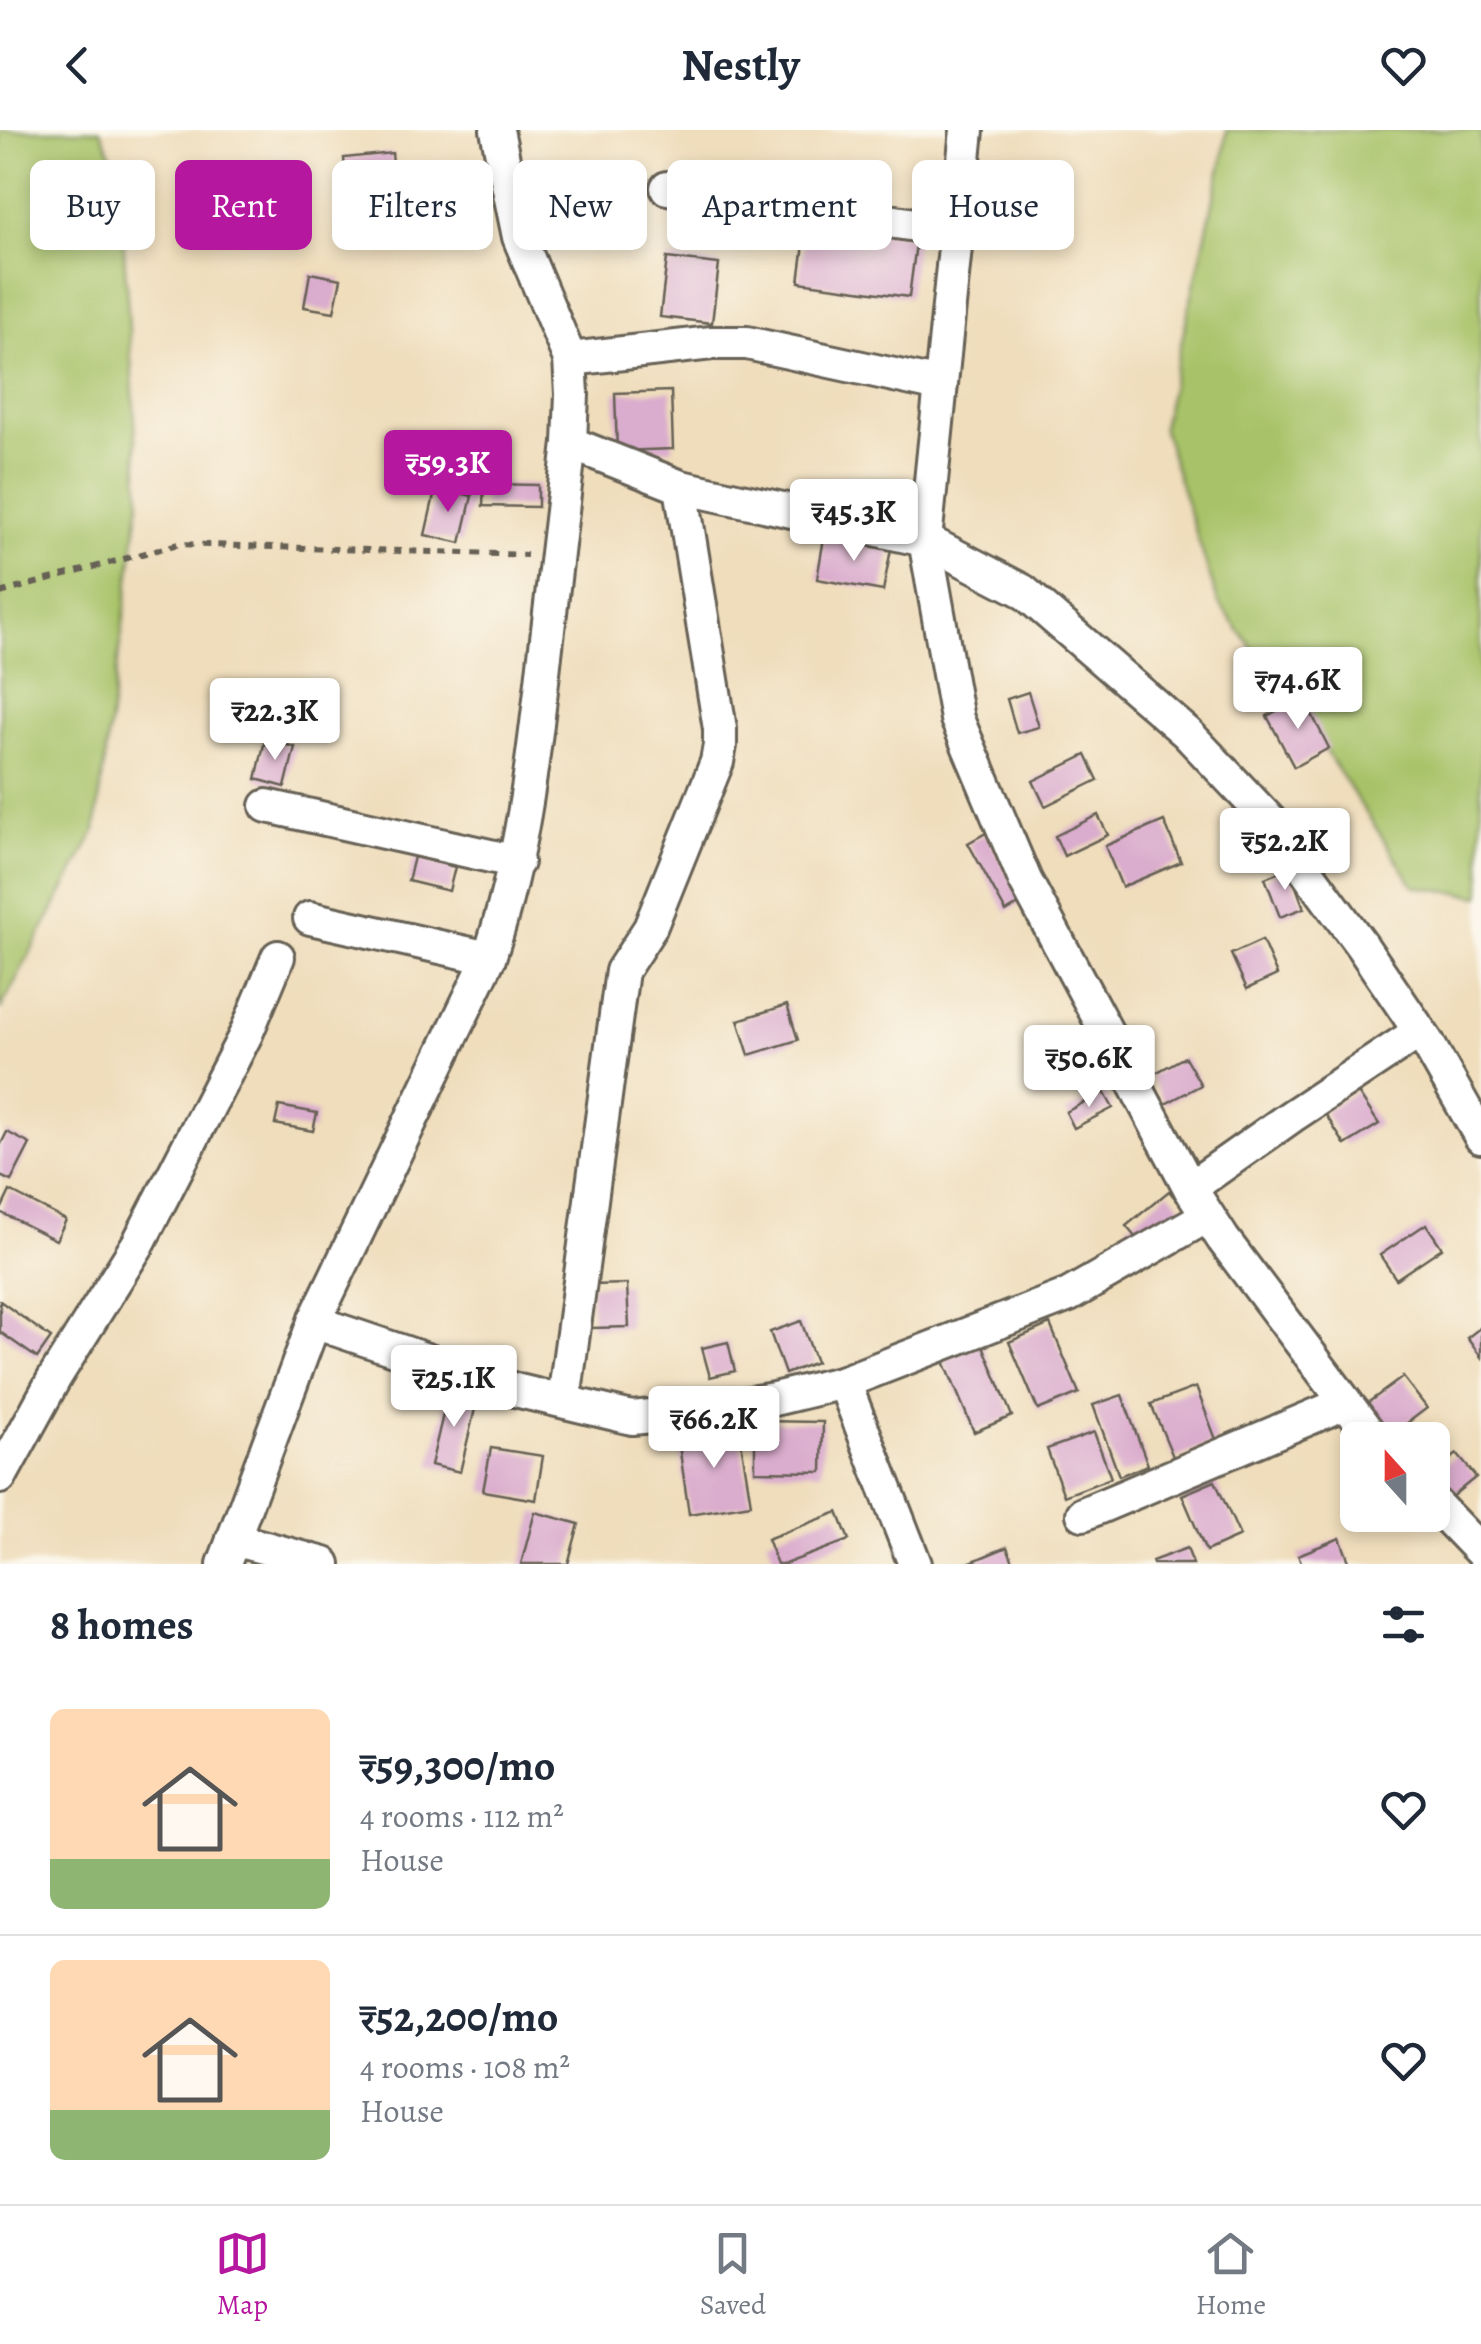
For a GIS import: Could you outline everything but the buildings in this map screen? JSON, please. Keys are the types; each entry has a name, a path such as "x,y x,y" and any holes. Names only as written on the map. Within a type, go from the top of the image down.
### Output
{"street":[{"path":"324,1564 228,1551 314,1322 489,958 516,862 535,745 570,443 570,359 518,237 497,130"},
{"path":"964,160 967,130"},
{"path":"954,250 925,540 958,719 1025,880 1198,1202 1360,1422"},
{"path":"570,359 712,343 747,343 940,385"},
{"path":"570,443 681,486 925,540 1023,591 1187,732 1270,821 1362,946 1481,1137"},
{"path":"564,1400 622,971 650,928 720,745 681,486"},
{"path":"268,806 516,862"},
{"path":"310,918 489,958"},
{"path":"0,1476 54,1377 138,1244 246,1034 278,957"},
{"path":"314,1322 515,1390 632,1418 774,1400 844,1382 1068,1294 1198,1202 1292,1116 1419,1032"},
{"path":"844,1382 915,1564"},
{"path":"1083,1514 1345,1403"},
{"path":"1450,1517 1478,1543"}],"path":[{"path":"0,594 178,544 556,556"}],"green space":[{"path":"0,130 100,130 114,160 30,160 30,250 124,250 140,500 95,831 0,1010"},
{"path":"1227,130 1481,130 1481,896 1414,886 1300,712 1218,602 1162,427"}]}
